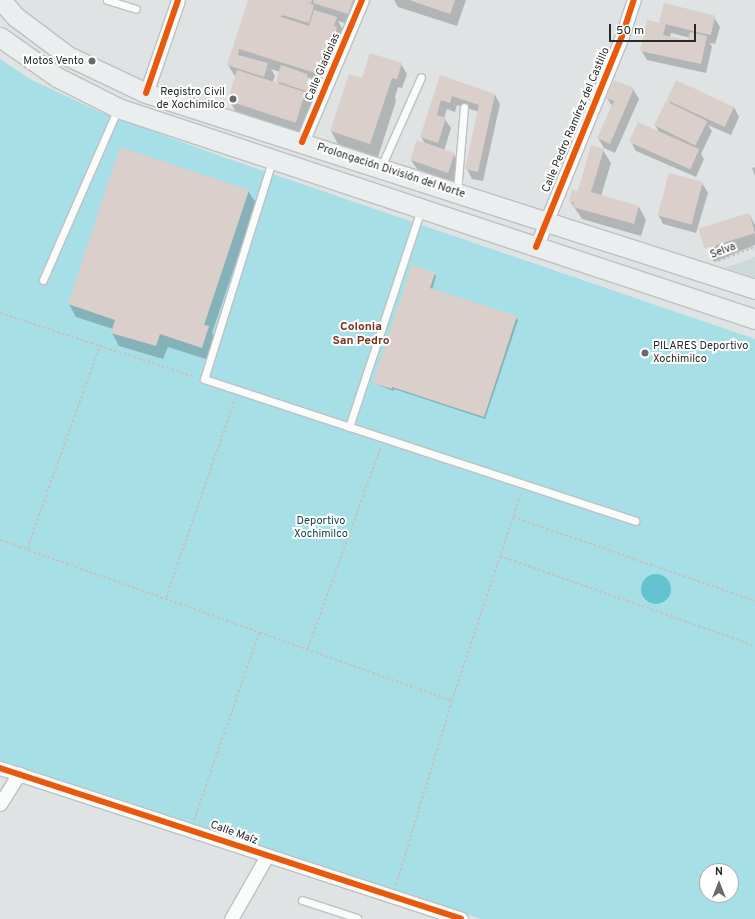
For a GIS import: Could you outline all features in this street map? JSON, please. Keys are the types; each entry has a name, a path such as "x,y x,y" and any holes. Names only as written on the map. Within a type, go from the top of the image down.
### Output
{"main road":[{"name":"Prolongación División del Norte","path":"1,0 16,17 68,56 146,93 755,289"},
{"path":"0,38 57,77 118,108 755,319"},
{"path":"468,225 476,198"}],"street":[{"path":"146,93 178,0"},
{"name":"Calle Gladiolas","path":"302,142 362,0"},
{"name":"Calle Pedro Ramírez del Castillo","path":"536,247 545,221 622,36 634,0"},
{"name":"Calle Maíz","path":"0,768 191,829 267,856 461,919"},
{"path":"0,804 18,774"},
{"path":"231,919 267,856"}],"lane":[{"path":"107,0 136,9"},
{"path":"380,168 421,77"},
{"path":"457,192 464,107"},
{"path":"43,280 118,108"},
{"path":"272,160 204,379 635,521"},
{"path":"349,427 421,209"},
{"path":"302,900 359,918"}],"path":[{"path":"0,313 204,379"},
{"path":"27,549 100,346"},
{"path":"166,598 238,390"},
{"path":"308,648 384,438"},
{"path":"393,896 452,701 524,484"},
{"path":"513,517 755,600"},
{"path":"0,540 308,648 452,701"},
{"path":"500,556 755,646"},
{"path":"191,829 260,631"}],"shaded area":[{"path":"755,257 755,277 725,268"},
{"path":"656,574 662,575 670,583 670,595 662,603 656,604 650,603 642,595 641,589 642,583 650,575"}],"green space":[{"name":"Deportivo Xochimilco","path":"0,59 30,79 98,111 223,157 755,339 755,919 482,919 0,761"}],"building":[{"path":"248,0 312,0 311,3 305,2 314,5 309,23 282,15 281,17 309,26 314,10 337,17 334,26 337,27 322,75 239,49 238,55 268,63 264,77 227,65"},
{"path":"314,0 353,0 348,14 313,3"},
{"path":"409,0 455,0 450,14"},
{"path":"664,3 715,16 711,35 659,22"},
{"path":"647,20 666,24 663,35 688,40 690,32 707,36 701,64 640,51"},
{"path":"370,53 402,63 397,79 392,78 370,144 330,131 349,74 362,78"},
{"path":"281,65 307,74 307,77 317,80 312,93 276,81"},
{"path":"237,70 305,92 296,123 227,100"},
{"path":"440,75 495,94 478,172 465,169 479,105 452,96 450,103 441,100 437,115 446,118 438,143 420,137"},
{"path":"614,80 634,88 610,144 597,138 614,101 606,98"},
{"path":"676,80 734,107 725,127 667,100"},
{"path":"666,101 707,121 696,145 654,125"},
{"path":"638,122 699,149 690,169 629,142"},
{"path":"417,140 455,153 448,173 410,160"},
{"path":"591,145 604,149 591,192 639,206 634,224 573,207 574,203 569,201 572,189 578,191"},
{"path":"120,147 249,190 204,325 209,326 202,348 160,334 156,346 111,333 115,320 68,304"},
{"path":"669,173 703,182 691,225 658,216"},
{"path":"749,213 755,233 704,249 698,228"},
{"path":"412,265 435,273 430,288 517,316 484,417 392,387 392,389 373,383"}],"cycle path":[{"path":"146,93 178,0"},
{"path":"302,142 362,0"},
{"path":"536,247 622,36 634,0"},
{"path":"0,768 461,919"}],"place":[{"name":"Motos Vento","path":"92,61"},
{"name":"Registro Civil de Xochimilco","path":"233,99"},
{"name":"PILARES Deportivo Xochimilco","path":"645,353"}],"district":[{"name":"Colonia San Pedro","path":"361,335"}]}
